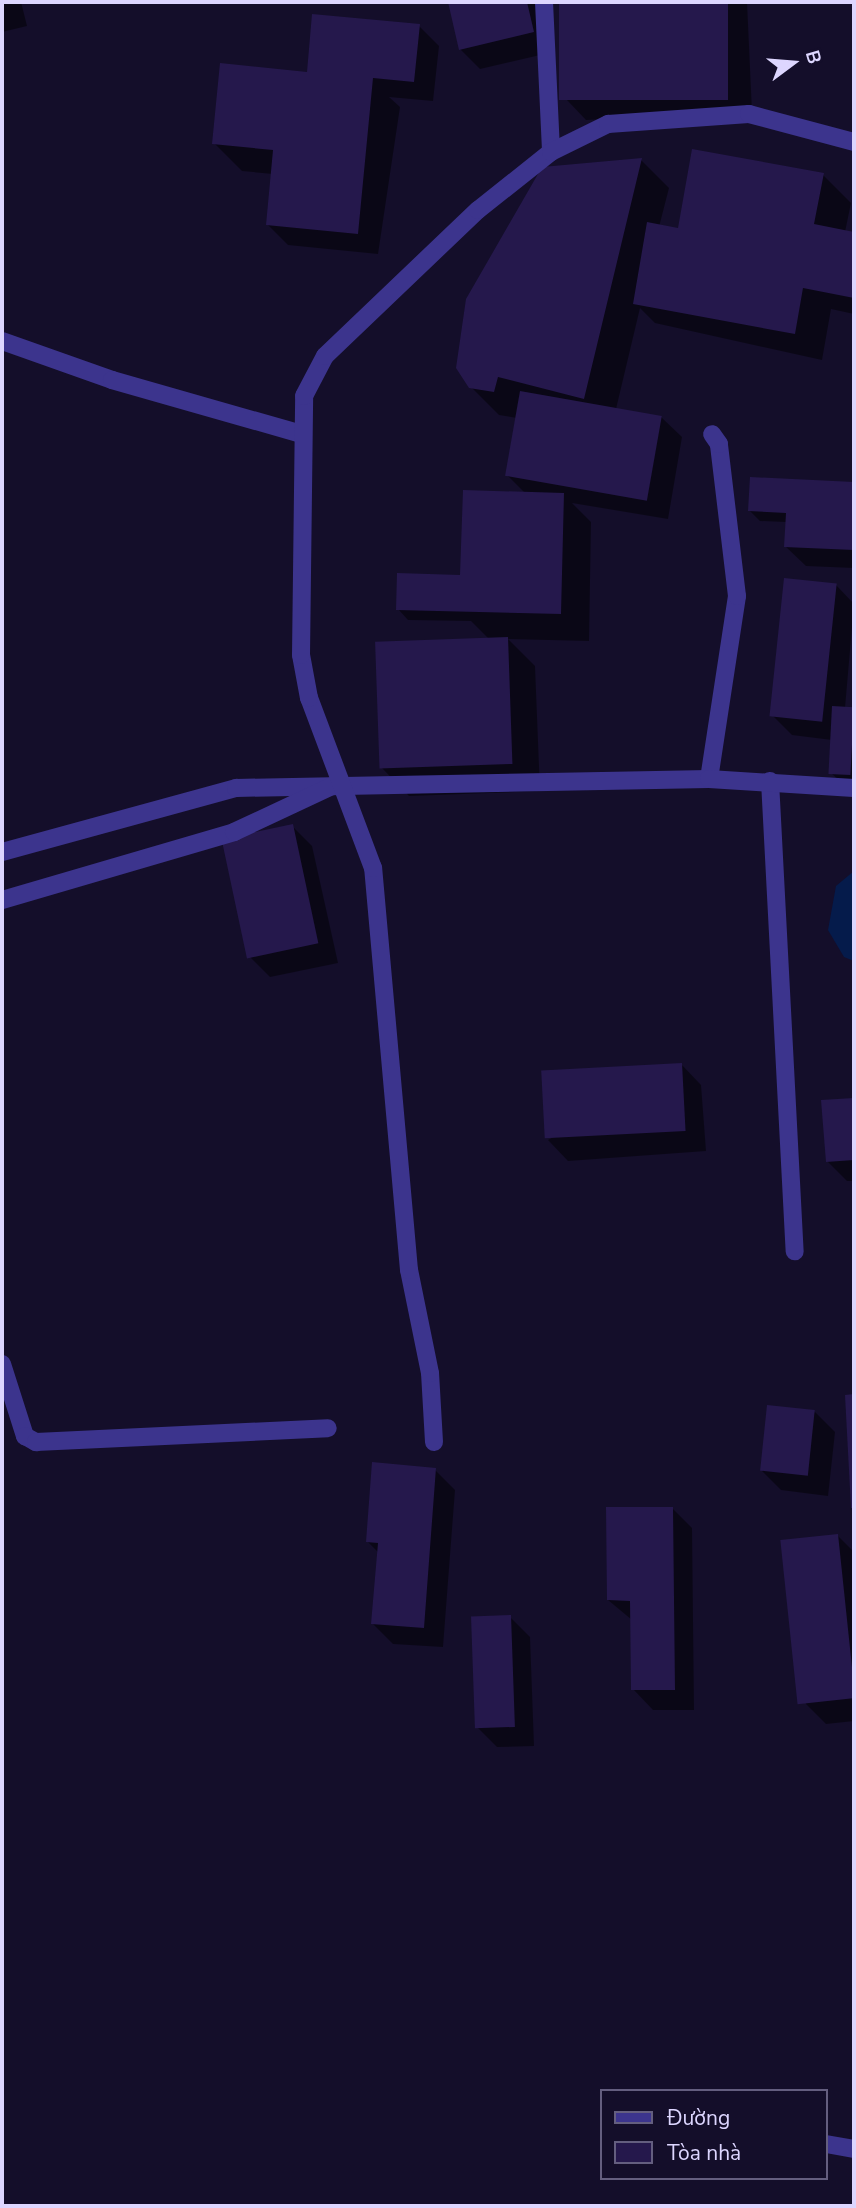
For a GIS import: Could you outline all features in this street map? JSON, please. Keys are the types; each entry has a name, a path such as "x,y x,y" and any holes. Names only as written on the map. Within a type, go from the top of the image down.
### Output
{"street":[{"path":"544,2 551,152"},
{"path":"434,1442 430,1373 409,1270 373,868 343,781 309,698 301,655 304,396 325,356 478,210 551,152 608,124 668,116 749,114 854,142"},
{"path":"2,341 112,380 302,433"},
{"path":"709,779 737,596 719,444 712,434"},
{"path":"2,852 236,788 343,781 709,779 854,788"},
{"path":"2,900 234,832 343,781"},
{"path":"770,782 795,1251"},
{"path":"2,1364 25,1436 36,1442 328,1428"},
{"path":"828,2144 854,2148"}],"water":[{"path":"854,871 854,961 844,957 828,930 836,886"}],"building":[{"path":"448,2 527,2 534,32 459,50"},
{"path":"559,2 728,2 728,100 559,100"},
{"path":"312,14 420,24 414,82 373,78 358,234 266,225 273,150 212,144 220,63 307,72"},
{"path":"692,149 824,173 814,224 854,232 854,298 803,288 795,334 633,304 647,222 678,228"},
{"path":"642,158 584,399 498,377 494,392 469,388 456,368 466,299 542,167"},
{"path":"520,391 662,416 647,501 505,476"},
{"path":"750,477 854,482 854,550 784,547 786,513 748,511"},
{"path":"463,490 564,493 561,614 396,610 397,573 460,575"},
{"path":"784,578 837,584 822,722 769,716"},
{"path":"508,637 512,764 380,769 375,642"},
{"path":"832,706 854,707 850,775 828,774"},
{"path":"293,824 318,943 247,959 222,839"},
{"path":"682,1063 686,1131 545,1138 541,1070"},
{"path":"854,1098 854,1160 826,1162 821,1100"},
{"path":"854,1394 854,1508 851,1508 845,1395"},
{"path":"767,1405 815,1410 808,1476 760,1471"},
{"path":"372,1462 436,1468 424,1628 371,1624 378,1543 366,1542"},
{"path":"606,1507 673,1507 675,1690 631,1690 630,1601 607,1600"},
{"path":"838,1534 854,1698 798,1704 780,1540"},
{"path":"511,1615 515,1727 475,1728 471,1616"}]}
